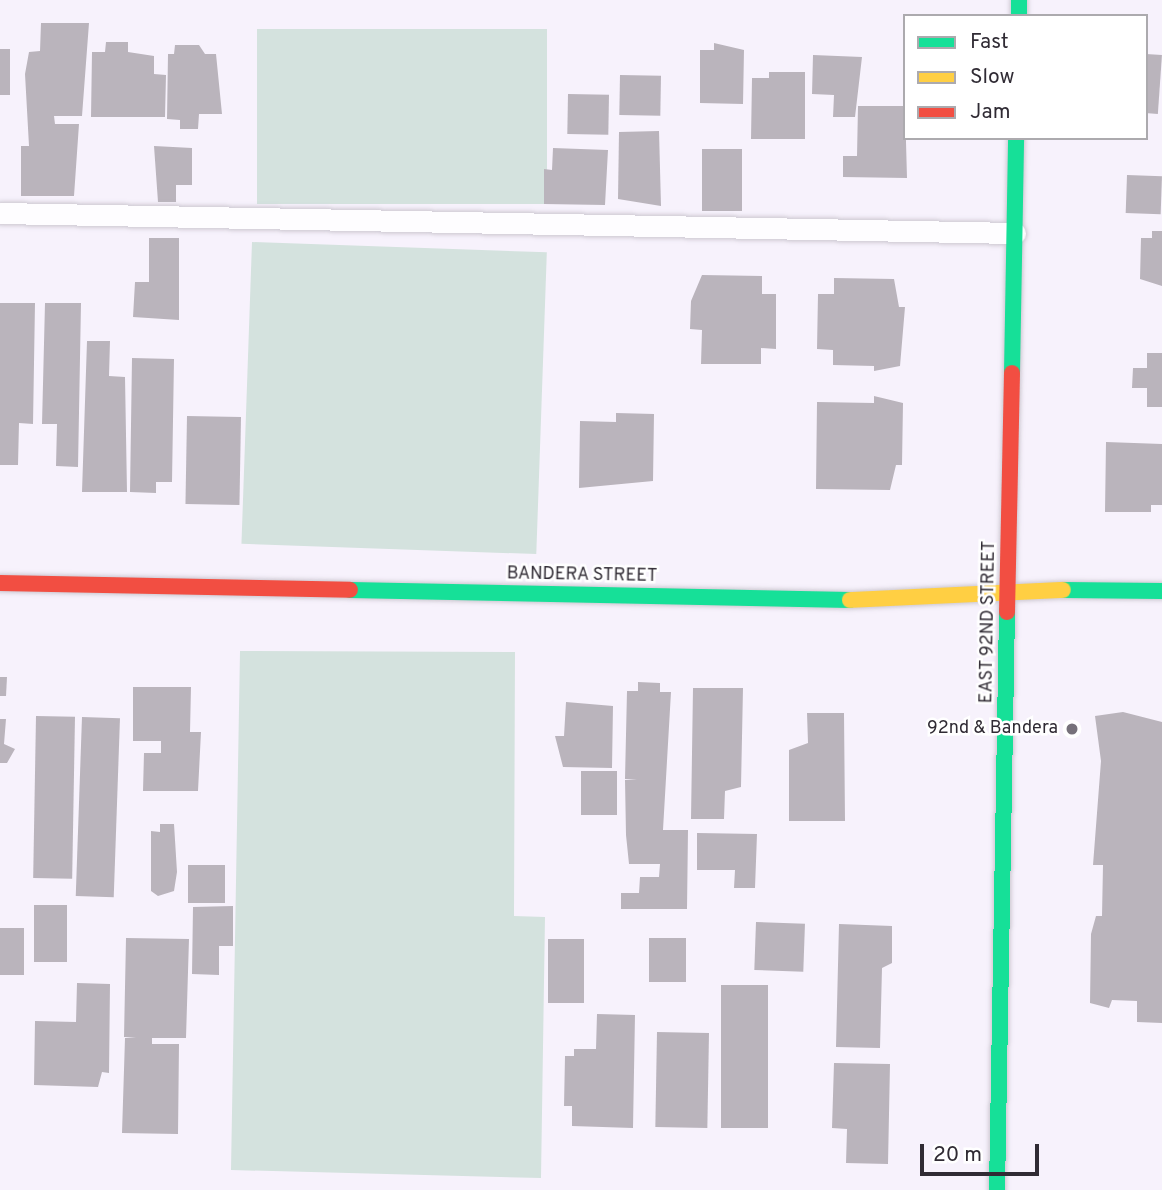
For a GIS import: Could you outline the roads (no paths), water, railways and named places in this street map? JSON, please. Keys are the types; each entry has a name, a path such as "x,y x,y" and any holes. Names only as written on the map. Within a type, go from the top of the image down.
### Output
{"street":[{"name":"EAST 92ND STREET","path":"997,1190 1016,140"},
{"name":"BANDERA STREET","path":"0,583 905,601 1009,589 1162,591"}],"lane":[{"path":"0,212 1015,233"}],"place":[{"name":"92nd & Bandera","path":"1072,729"}]}
